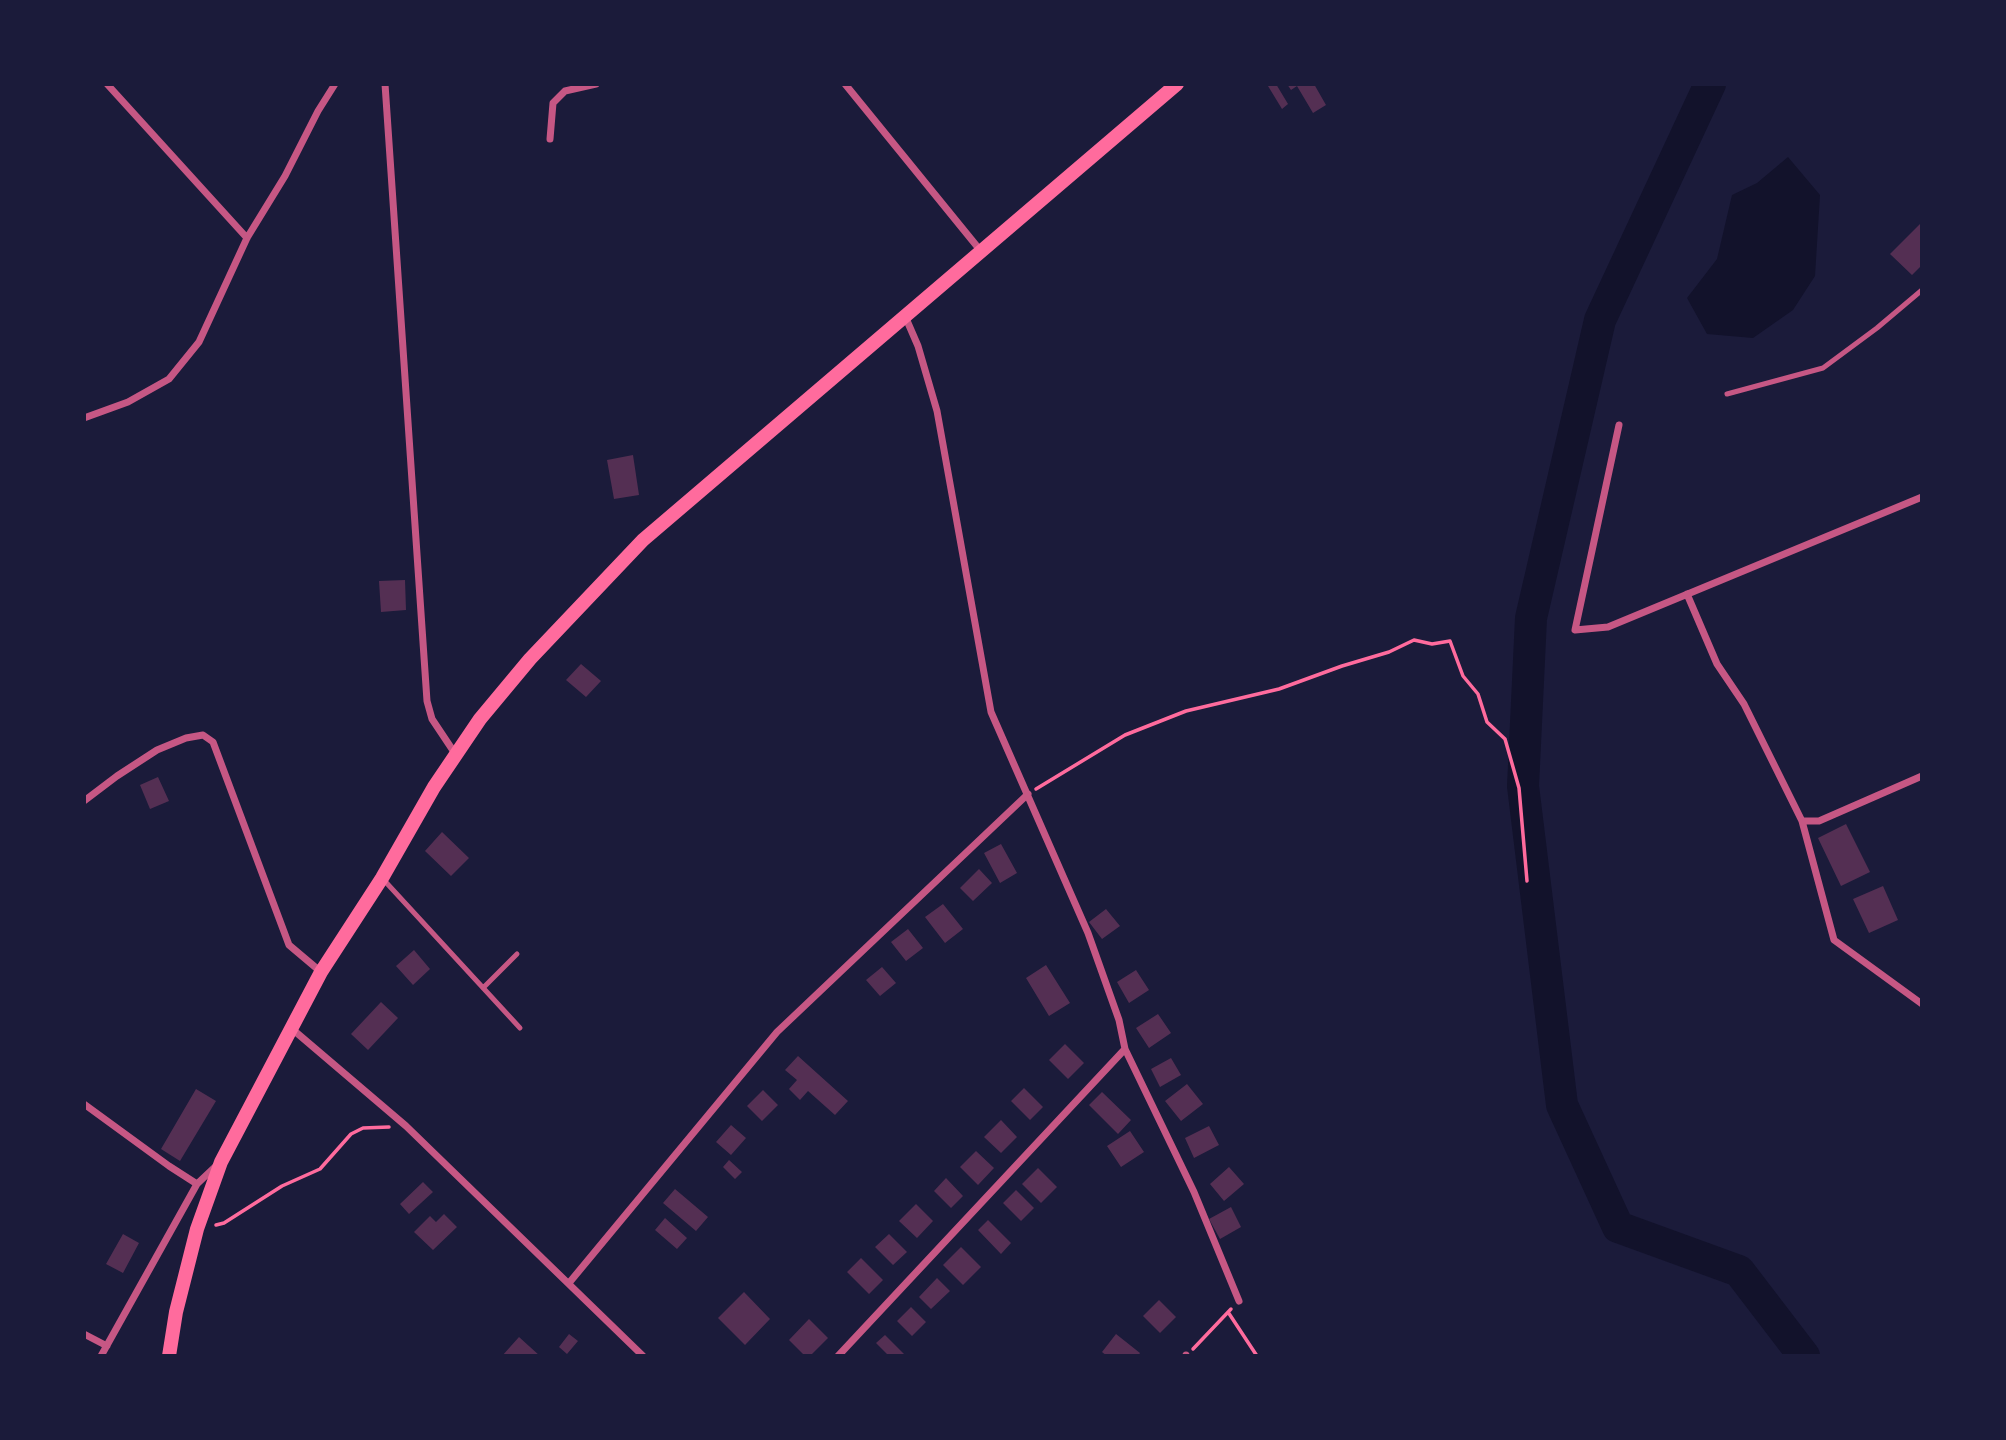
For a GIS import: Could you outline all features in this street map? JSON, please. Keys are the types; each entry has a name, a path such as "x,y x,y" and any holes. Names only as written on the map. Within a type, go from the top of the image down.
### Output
{"main road":[{"path":"169,1356 176,1312 197,1229 221,1162 321,972 382,878 434,787 480,719 530,659 643,540 1177,84"}],"street":[{"path":"107,84 247,238"},
{"path":"84,418 128,402 169,379 199,342 247,238 285,176 335,84"},
{"path":"550,139 553,103 565,91 596,84"},
{"path":"845,84 980,250"},
{"path":"384,85 427,701 432,719 456,755"},
{"path":"904,315 918,346 937,411 991,712 1088,933 1119,1020 1125,1049 1194,1192 1239,1301"},
{"path":"1619,425 1575,630 1608,627 1922,497"},
{"path":"1687,594 1717,664 1744,704 1802,821 1833,940 1922,1004"},
{"path":"84,801 157,750 186,738 203,735 213,742 289,945 321,972"},
{"path":"1802,821 1818,821 1922,776"},
{"path":"569,1283 777,1032 1028,794"},
{"path":"291,1028 405,1126 643,1356"},
{"path":"838,1356 1125,1049"},
{"path":"84,1104 197,1184"},
{"path":"101,1356 197,1184 221,1162"},
{"path":"84,1334 107,1346"}],"lane":[{"path":"1727,394 1823,368 1922,290"},
{"path":"382,878 520,1028"},
{"path":"483,988 517,954"}],"path":[{"path":"1028,794 1125,735 1186,711 1279,689 1389,652 1414,640 1432,644 1450,641 1463,676 1478,694 1487,722 1505,739 1519,788 1527,881"},
{"path":"197,1229 224,1223 282,1186 320,1169 351,1134 363,1128 405,1126"},
{"path":"1186,1356 1239,1301"},
{"path":"1228,1312 1257,1356"}],"shaded area":[{"path":"1788,157 1820,195 1815,276 1793,310 1753,338 1707,334 1687,298 1717,259 1732,195 1757,183"}],"building":[{"path":"1276,84 1288,104 1282,109 1268,86"},
{"path":"1287,84 1314,84 1326,105 1313,113 1297,86 1291,90"},
{"path":"1922,222 1922,265 1912,275 1890,254"},
{"path":"633,455 639,495 614,499 607,460"},
{"path":"405,580 406,610 381,612 379,581"},
{"path":"581,664 601,681 586,697 566,680"},
{"path":"158,777 169,801 150,809 140,785"},
{"path":"1846,824 1870,872 1841,886 1818,838"},
{"path":"442,832 469,858 451,876 425,851"},
{"path":"1001,844 1017,873 1000,883 984,853"},
{"path":"979,869 992,883 973,901 960,888"},
{"path":"1883,886 1898,920 1869,933 1853,899"},
{"path":"943,904 963,929 945,943 925,917"},
{"path":"1106,909 1120,926 1102,939 1089,922"},
{"path":"908,929 923,948 906,961 891,942"},
{"path":"414,950 430,969 413,985 396,966"},
{"path":"1046,965 1070,1003 1049,1016 1026,978"},
{"path":"882,967 896,983 880,996 866,980"},
{"path":"1136,970 1149,990 1129,1003 1117,982"},
{"path":"381,1002 398,1018 368,1050 351,1034"},
{"path":"1158,1014 1171,1033 1149,1048 1136,1028"},
{"path":"1065,1044 1084,1063 1068,1079 1049,1060"},
{"path":"798,1056 848,1101 835,1115 808,1091 800,1100 789,1089 797,1080 785,1070"},
{"path":"1171,1058 1181,1075 1160,1087 1151,1069"},
{"path":"1187,1084 1203,1104 1181,1121 1165,1101"},
{"path":"1024,1088 1043,1107 1030,1120 1011,1101"},
{"path":"196,1089 216,1101 180,1161 161,1149"},
{"path":"763,1090 778,1105 762,1121 747,1106"},
{"path":"1102,1092 1131,1120 1118,1134 1089,1105"},
{"path":"1001,1120 1017,1137 1001,1153 984,1137"},
{"path":"731,1125 746,1138 731,1155 716,1142"},
{"path":"1209,1126 1219,1145 1194,1158 1185,1138"},
{"path":"1130,1131 1144,1152 1121,1167 1107,1146"},
{"path":"976,1151 994,1168 978,1185 960,1167"},
{"path":"729,1160 742,1172 735,1179 723,1167"},
{"path":"1229,1167 1244,1184 1224,1201 1210,1184"},
{"path":"1038,1168 1057,1187 1041,1203 1022,1184"},
{"path":"946,1178 963,1196 951,1208 934,1191"},
{"path":"423,1182 433,1192 409,1214 400,1204"},
{"path":"675,1189 708,1217 696,1231 663,1203"},
{"path":"1016,1190 1034,1208 1021,1221 1003,1203"},
{"path":"916,1204 933,1221 917,1238 899,1221"},
{"path":"1231,1207 1241,1227 1220,1239 1209,1219"},
{"path":"444,1214 457,1227 433,1250 414,1232 430,1216 436,1222"},
{"path":"665,1218 687,1238 677,1249 655,1230"},
{"path":"988,1220 1011,1243 1001,1254 978,1230"},
{"path":"123,1234 139,1243 123,1273 106,1264"},
{"path":"889,1234 907,1252 893,1265 875,1247"},
{"path":"961,1247 981,1267 963,1285 943,1265"},
{"path":"861,1258 883,1280 869,1294 847,1272"},
{"path":"937,1278 950,1291 931,1309 919,1297"},
{"path":"744,1292 770,1319 745,1345 718,1318"},
{"path":"1159,1300 1176,1317 1160,1333 1143,1316"},
{"path":"911,1307 926,1322 912,1336 897,1321"},
{"path":"809,1319 828,1338 810,1356 805,1356 789,1340"},
{"path":"569,1334 578,1341 567,1354 559,1347"},
{"path":"1116,1334 1140,1353 1138,1356 1107,1356 1102,1352"},
{"path":"885,1335 906,1356 889,1356 876,1343"},
{"path":"519,1337 540,1356 502,1356"}],"waterway":[{"path":"1710,84 1600,320 1531,618 1523,786 1562,1105 1618,1227 1739,1271 1804,1356"}]}
